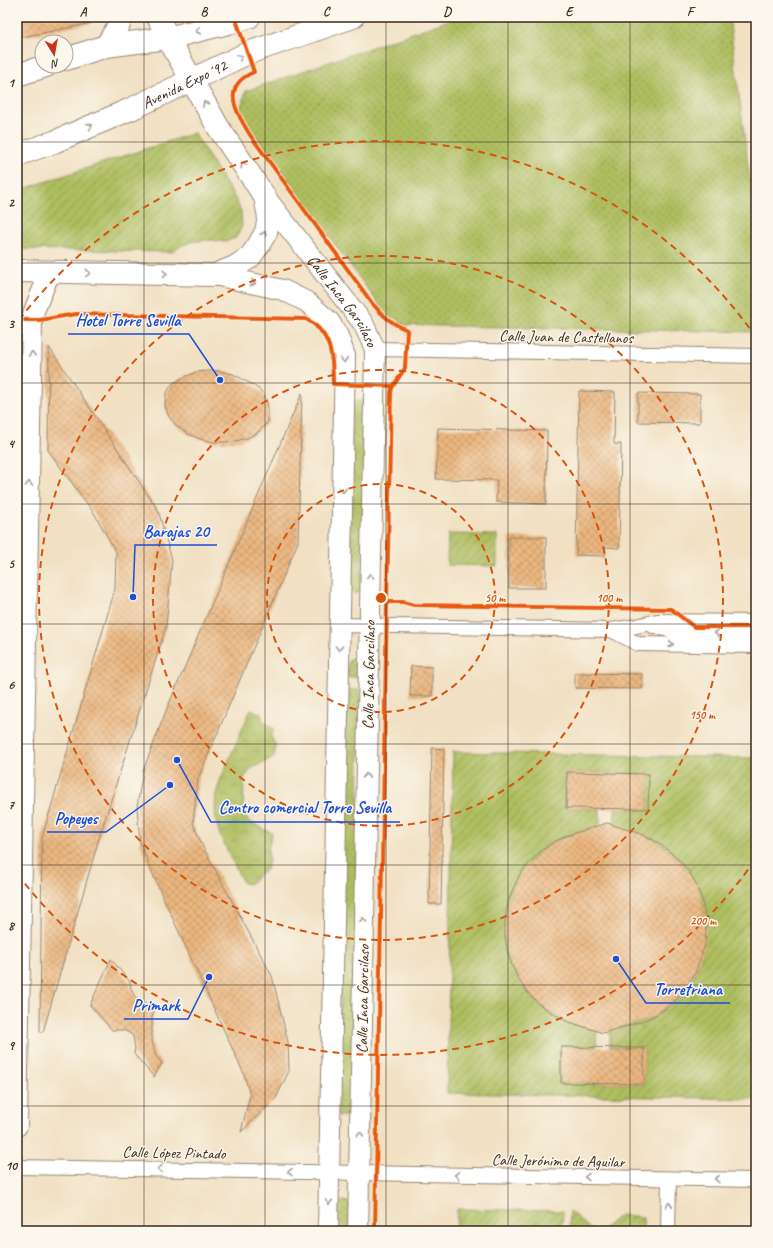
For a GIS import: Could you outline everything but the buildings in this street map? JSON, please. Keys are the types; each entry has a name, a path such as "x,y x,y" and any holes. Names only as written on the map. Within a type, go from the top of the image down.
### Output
{"main road":[{"path":"106,46 118,27 121,17"},
{"name":"Calle Inca Garcilaso","path":"158,17 168,38 225,138 265,197"},
{"path":"74,56 106,46 168,38 249,17"},
{"name":"Avenida Expo´92","path":"17,155 54,142 131,109 248,53 353,17"},
{"path":"17,75 34,70"},
{"path":"17,271 214,275 235,267 250,257 258,246 266,232 269,217 265,197"}],"street":[{"name":"Calle Inca Garcilaso","path":"265,197 363,323 375,349 358,1231"},
{"path":"17,1126 32,318 50,272"},
{"name":"Calle Inca Garcilaso","path":"214,275 283,290 307,302 329,321 338,336 345,356 328,1231"},
{"name":"Calle Juan de Castellanos","path":"375,349 756,356"},
{"path":"340,626 611,630 657,621 756,622"},
{"path":"637,626 657,626 676,633 756,634"},
{"path":"611,630 638,644 756,646"},
{"name":"Calle López Pintado","path":"17,1167 359,1173"},
{"name":"Calle Jerónimo de Aguilar","path":"359,1173 756,1180"},
{"path":"668,1231 669,1178"}],"green space":[{"path":"458,17 729,17 756,227 756,332 394,325 239,113 246,91"},
{"path":"194,133 235,198 241,211 242,226 236,238 224,242 212,240 196,241 182,245 172,252 17,249 17,191"},
{"path":"352,401 366,401 361,590 355,594 350,591"},
{"path":"448,534 497,535 497,566 447,565"},
{"path":"352,658 358,659 360,662 361,677 346,677 349,660"},
{"path":"346,690 360,690 353,1116 338,1116"},
{"path":"251,709 261,714 263,721 274,729 271,736 276,747 274,757 252,768 244,778 243,813 248,821 272,833 268,850 269,861 266,870 259,874 251,884 243,883 220,835 216,821 215,807 216,794 221,778"},
{"path":"453,752 756,758 756,1099 447,1093","holes":["567,772 648,774 648,809 615,809 614,828 652,839 679,859 694,881 703,905 705,930 702,955 692,979 676,1000 654,1016 644,1021 628,1026 610,1029 610,1047 644,1048 644,1084 561,1083 561,1047 596,1047 597,1028 562,1019 551,1013 531,995 516,974 508,951 505,927 509,903 518,880 533,859 554,842 565,836 600,828 600,809 566,808"]},
{"path":"342,1201 350,1204 350,1231 336,1231 338,1204"},
{"path":"457,1209 563,1211 562,1231 456,1231"},
{"path":"570,1211 591,1230 601,1231 569,1231"},
{"path":"620,1215 643,1217 643,1231 601,1231"}],"cycle path":[{"path":"235,17 254,72 243,78 237,85 234,92 236,109 240,117 250,135 372,303 388,319 407,330 405,368 392,388 391,393 375,1231"},
{"path":"25,320 40,320 76,314 306,319 315,325 326,339 331,356 333,384 393,386"},
{"path":"387,602 403,602 414,605 671,609 694,627 756,627"}],"place":[{"name":"Hotel Torre Sevilla","path":"220,380"},
{"name":"Barajas 20","path":"133,597"},
{"name":"Centro comercial Torre Sevilla","path":"177,760"},
{"name":"Popeyes","path":"170,785"},
{"name":"Torretriana","path":"616,959"},
{"name":"Primark","path":"209,977"}]}
